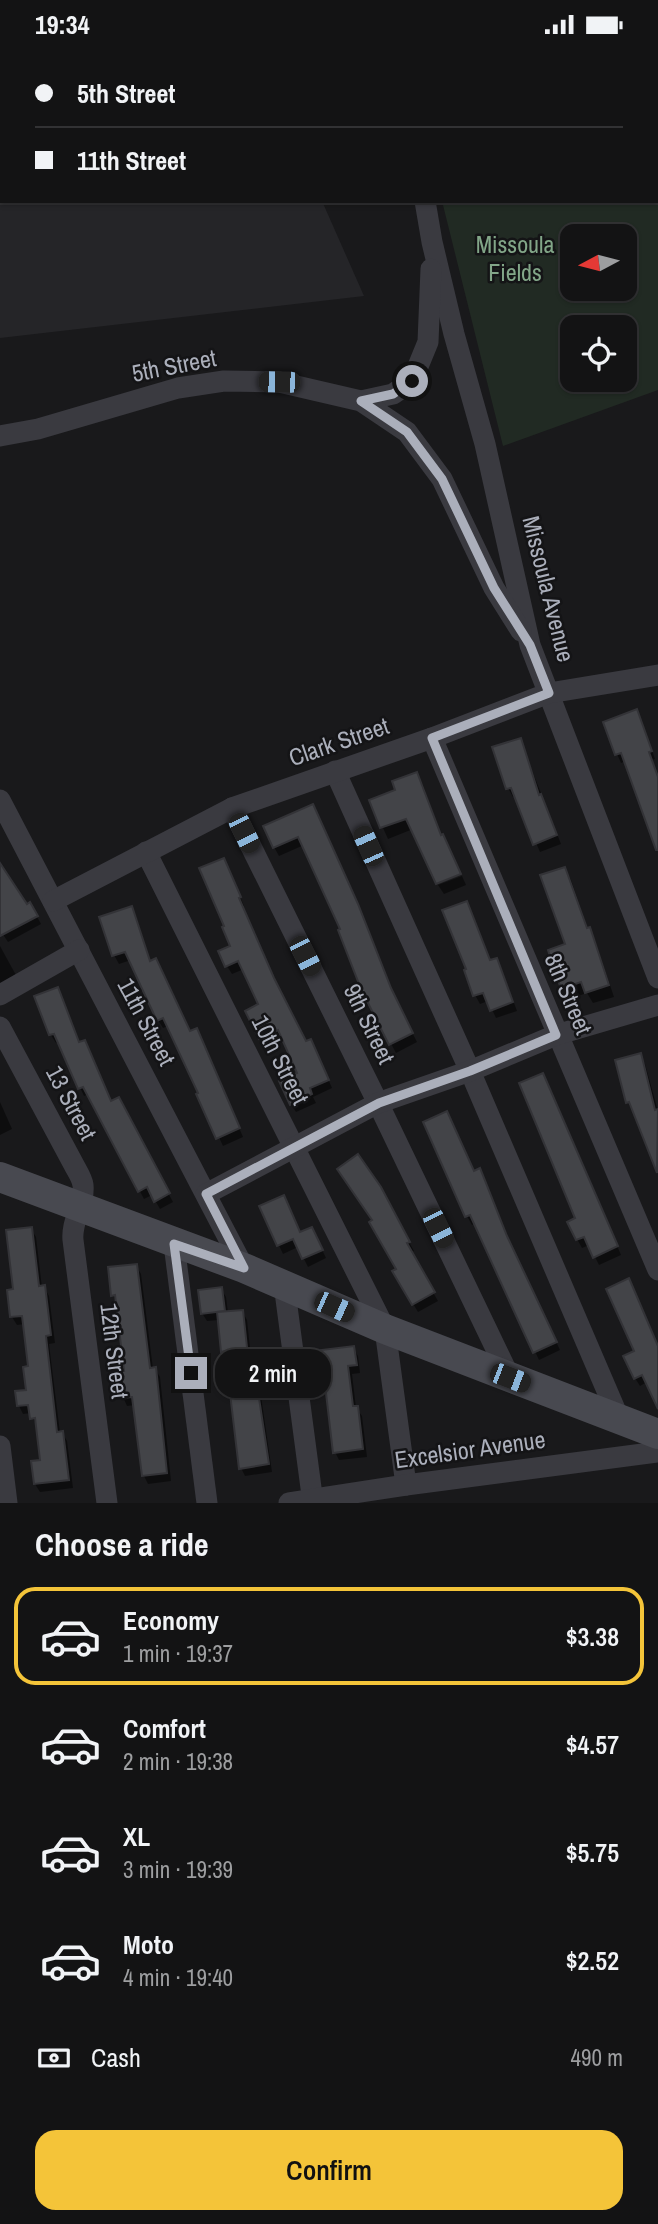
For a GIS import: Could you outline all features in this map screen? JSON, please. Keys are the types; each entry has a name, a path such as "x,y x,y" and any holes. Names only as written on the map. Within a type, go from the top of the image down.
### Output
{"street":[{"name":"Missoula Avenue","path":"425,203 454,334 485,444 530,645 658,978"},
{"name":"5th Street","path":"361,401 393,394 412,381 428,342 432,242"},
{"name":"5th Street","path":"0,436 38,429 178,388 224,381 279,382 361,401 407,432 442,479 494,588 530,645"},
{"name":"Clark Street","path":"53,901 232,808 432,738 549,693 658,675"},
{"name":"8th Street","path":"432,738 658,1270"},
{"path":"335,771 470,1071 620,1421"},
{"name":"11th Street","path":"0,800 244,1268"},
{"name":"9th Street","path":"232,808 379,1103 510,1378"},
{"name":"10th Street","path":"146,852 385,1329 406,1485"},
{"path":"0,995 79,950"},
{"path":"206,1194 379,1103 470,1071 556,1035 658,1005"},
{"name":"13 Street","path":"0,1027 81,1178 83,1192 79,1207"},
{"path":"0,1177 244,1268 385,1329 658,1434"},
{"name":"12th Street","path":"79,1207 72,1228 73,1240 107,1503"},
{"path":"174,1244 207,1503"},
{"path":"284,1284 313,1501"},
{"path":"0,1446 7,1503"},
{"name":"Excelsior Avenue","path":"289,1503 658,1452"}],"shaded area":[{"path":"0,203 323,203 364,296 0,338"}],"green space":[{"name":"Missoula Fields","path":"442,203 658,203 658,390 503,446"}],"building":[{"path":"637,709 658,777 658,850 621,753 615,755 603,722"},
{"path":"521,738 539,795 541,794 557,835 533,845 511,788 506,789 492,747"},
{"path":"417,772 441,835 443,834 461,874 436,884 406,819 380,828 369,800 395,790 392,781"},
{"path":"313,804 358,904 391,988 413,1033 389,1045 361,989 338,930 340,929 298,837 273,848 263,826"},
{"path":"224,858 274,978 306,1041 311,1039 329,1080 310,1088 312,1094 290,1105 279,1081 297,1073 278,1030 259,1039 245,1011 258,1004 238,961 225,967 218,951 230,946 199,868"},
{"path":"0,863 38,916 0,936"},
{"path":"565,867 587,928 590,927 609,985 585,993 581,982 561,989 548,950 565,944 540,875"},
{"path":"467,901 490,960 497,958 513,1002 490,1011 483,993 473,996 464,970 466,969 442,910"},
{"path":"132,906 150,961 156,958 190,1031 197,1028 240,1128 216,1139 163,1018 157,1021 125,952 112,956 99,917"},
{"path":"58,987 79,1042 85,1040 111,1101 119,1097 170,1193 154,1202 147,1187 138,1192 83,1087 78,1089 54,1034 49,1035 34,996"},
{"path":"641,1053 655,1110 658,1109 657,1173 629,1102 626,1103 615,1060"},
{"path":"543,1073 618,1246 593,1258 584,1237 576,1240 567,1222 575,1218 519,1083"},
{"path":"447,1111 474,1171 480,1168 507,1236 557,1342 533,1353 470,1215 465,1217 423,1122"},
{"path":"358,1154 381,1187 410,1242 407,1243 435,1292 412,1305 392,1271 396,1269 369,1222 372,1220 337,1169"},
{"path":"284,1195 300,1232 312,1227 323,1250 302,1259 293,1239 277,1246 259,1206"},
{"path":"32,1227 39,1286 45,1285 51,1335 46,1336 57,1432 63,1431 69,1480 34,1484 31,1461 40,1460 35,1418 30,1419 28,1405 17,1406 15,1391 26,1390 23,1367 28,1366 22,1316 10,1317 7,1290 13,1289 6,1230"},
{"path":"137,1264 150,1368 156,1367 167,1473 142,1476 132,1397 121,1398 118,1372 124,1371 115,1295 111,1296 108,1267"},
{"path":"629,1278 658,1346 658,1409 642,1375 634,1379 623,1356 634,1351 606,1289"},
{"path":"222,1287 225,1311 201,1314 198,1290"},
{"path":"243,1310 249,1366 254,1365 269,1464 239,1469 225,1351 221,1352 217,1312"},
{"path":"354,1346 357,1365 348,1366 353,1406 358,1406 363,1449 333,1453 321,1350"}],"route":[{"path":"191,1373 174,1244 244,1268 206,1194 379,1103 470,1071 556,1035 432,738 549,693 530,645 494,588 442,479 407,432 361,401 393,394 412,381"}]}
